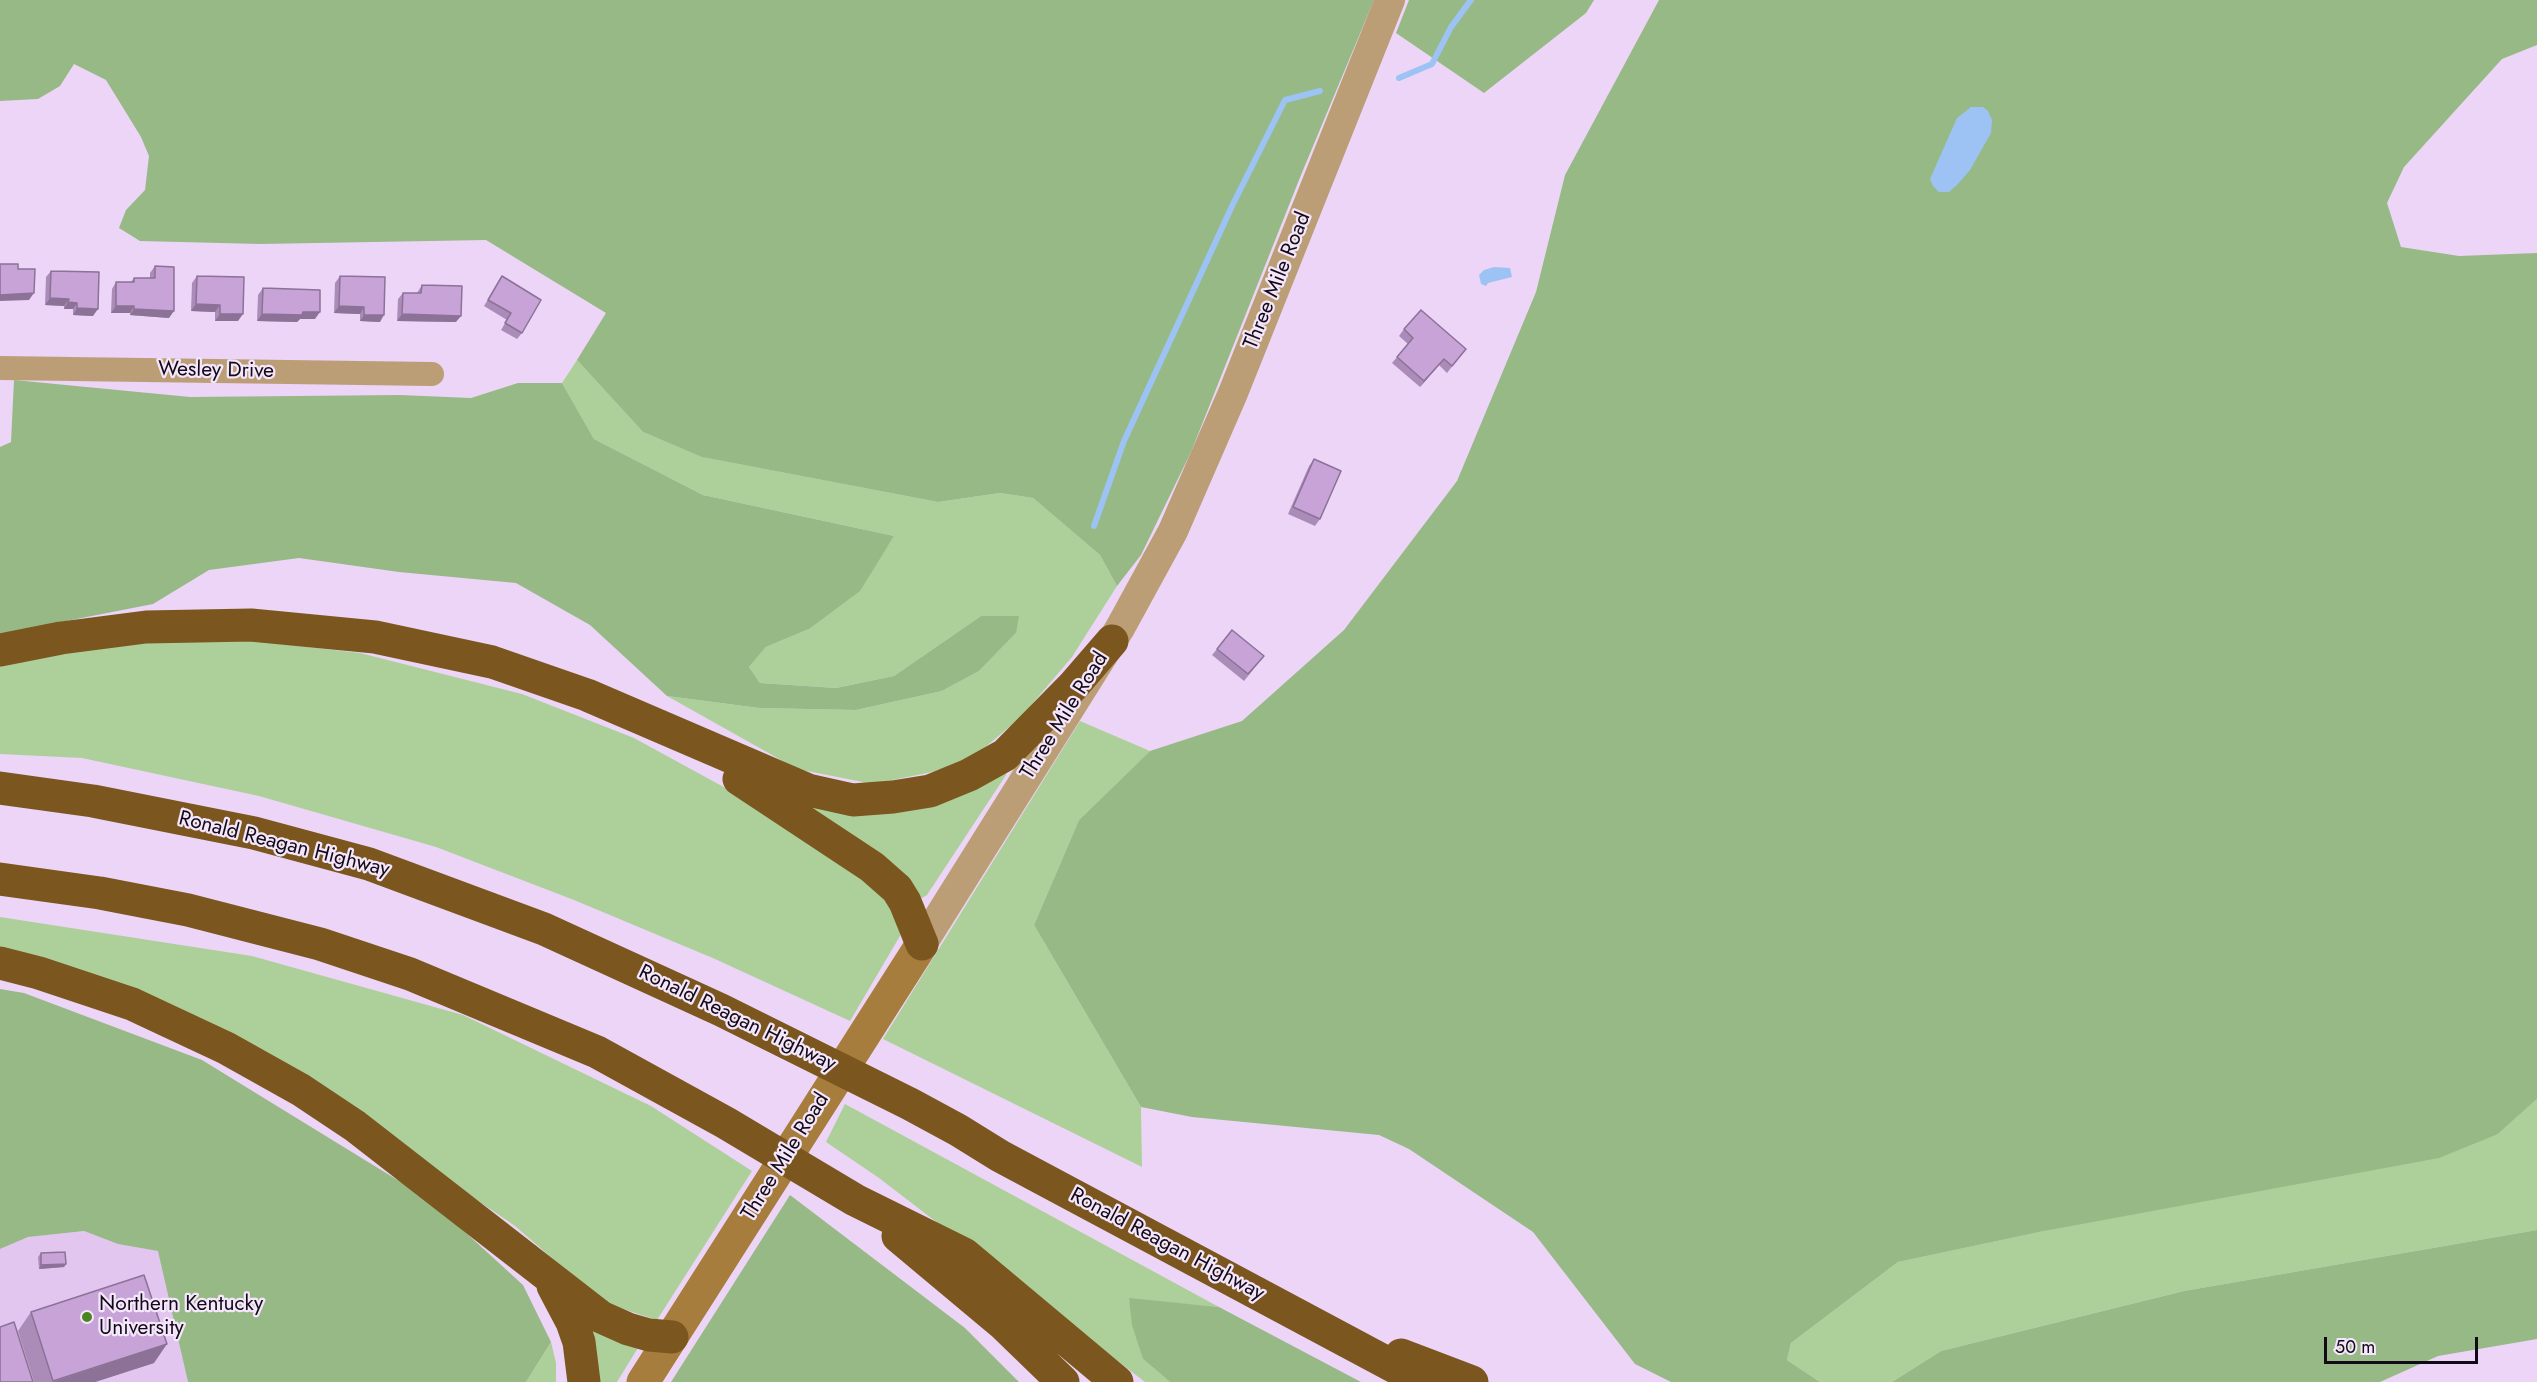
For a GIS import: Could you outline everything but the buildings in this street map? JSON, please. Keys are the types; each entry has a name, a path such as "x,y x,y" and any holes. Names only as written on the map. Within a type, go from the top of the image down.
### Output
{"highway":[{"path":"0,650 61,638 146,627 251,626 375,637 492,662 588,695 767,773 819,792 853,800 930,791 969,775 1005,755 1074,685 1112,641"},
{"path":"677,734 716,765 872,867 897,889 905,902 922,944"},
{"name":"Ronald Reagan Highway","path":"0,788 93,801 254,833 369,864 544,929 775,1037 910,1104 1009,1161 1423,1382"},
{"path":"0,879 100,892 188,910 320,944 410,974 597,1052 726,1123 855,1200 964,1254 1117,1382"},
{"path":"0,963 132,1004 226,1048 301,1090 355,1126 601,1317 649,1335 672,1337"},
{"path":"855,1200 1002,1323 1063,1382"},
{"path":"547,1276 572,1322 579,1342 584,1382"},
{"path":"1311,1321 1472,1382"}],"main road":[{"name":"Three Mile Road","path":"643,1382 922,944"}],"street":[{"name":"Three Mile Road","path":"922,944 1150,577 1192,492 1390,0"},
{"name":"Wesley Drive","path":"0,368 432,374"}],"shaded area":[{"name":"Northern Kentucky University","path":"84,1231 118,1244 159,1251 188,1382 0,1382 0,1249 28,1237"}],"green space":[{"path":"0,0 1374,0 1301,175 1191,452 1141,555 1117,586 1100,555 1033,498 1000,493 938,502 702,457 643,432 577,360 606,313 486,240 260,244 140,241 119,228 126,210 145,190 149,156 141,137 106,80 74,64 60,86 38,99 0,101"},
{"path":"1409,0 1594,0 1586,13 1484,93 1396,33"},
{"path":"1659,0 2537,0 2537,45 2502,59 2404,167 2387,203 2401,247 2459,256 2537,253 2537,1099 2498,1134 2439,1158 2044,1231 1898,1262 1791,1343 1787,1360 1820,1382 1671,1382 1635,1364 1533,1232 1409,1149 1379,1135 1192,1117 1141,1107 1034,925 1079,820 1150,751 1242,721 1344,630 1457,481 1536,292 1565,175"},
{"path":"577,360 643,432 703,457 938,502 1000,493 1033,498 1100,555 1117,586 1072,657 1021,717 970,760 932,772 873,784 797,769 667,696 759,708 856,710 942,691 979,671 1016,633 981,616 894,676 836,688 760,683 749,667 766,647 809,629 882,554 894,536 703,495 594,439 562,383"},
{"path":"14,380 190,397 400,395 471,398 518,383 562,383 594,439 703,495 894,536 860,591 809,629 766,647 749,667 760,683 836,688 894,676 981,616 1019,616 1016,633 979,671 942,691 856,710 759,708 667,696 590,625 516,583 399,572 299,558 209,570 153,604 0,634 0,447 11,442"},
{"path":"247,640 360,653 522,694 634,738 742,797 874,882 902,927 900,936 850,1021 715,959 574,900 436,847 259,796 82,758 0,754 0,664 65,650 150,642"},
{"path":"1080,721 1150,751 1079,820 1034,925 1141,1107 1142,1167 883,1039"},
{"path":"1006,768 1006,775 927,895 922,898 792,793"},
{"path":"0,917 252,956 463,1015 651,1106 752,1171 657,1320 604,1303 515,1226 276,1062 0,955"},
{"path":"0,989 24,993 202,1060 430,1200 523,1285 551,1342 526,1382 188,1382 158,1251 118,1244 84,1231 28,1237 0,1249"},
{"path":"2537,1099 2537,1230 2184,1291 1941,1351 1892,1382 1820,1382 1787,1360 1791,1343 1898,1262 2498,1134"},
{"path":"845,1104 1219,1307 1129,1299 1143,1359 1170,1382 1145,1382 879,1178 826,1142"},
{"path":"790,1195 965,1328 1019,1382 671,1382"},
{"path":"2537,1230 2537,1339 2438,1356 2380,1382 1892,1382 1941,1351 2184,1291"},
{"path":"1129,1298 1219,1307 1361,1382 1170,1382 1143,1359 1132,1325"},
{"path":"582,1318 641,1343 617,1382 594,1382"},
{"path":"551,1342 556,1363 556,1382 526,1382"}],"water":[{"path":"1971,107 1983,107 1988,111 1992,120 1991,133 1970,170 1958,184 1949,192 1939,192 1930,179 1957,118"},
{"path":"1494,267 1510,268 1512,277 1488,283 1486,286 1481,284 1479,275 1484,270"}],"waterway":[{"path":"1399,78 1432,64 1451,27 1471,0"},
{"path":"1094,526 1124,441 1233,204 1285,100 1320,91"}],"place":[{"name":"Northern Kentucky University","path":"87,1317"}]}
